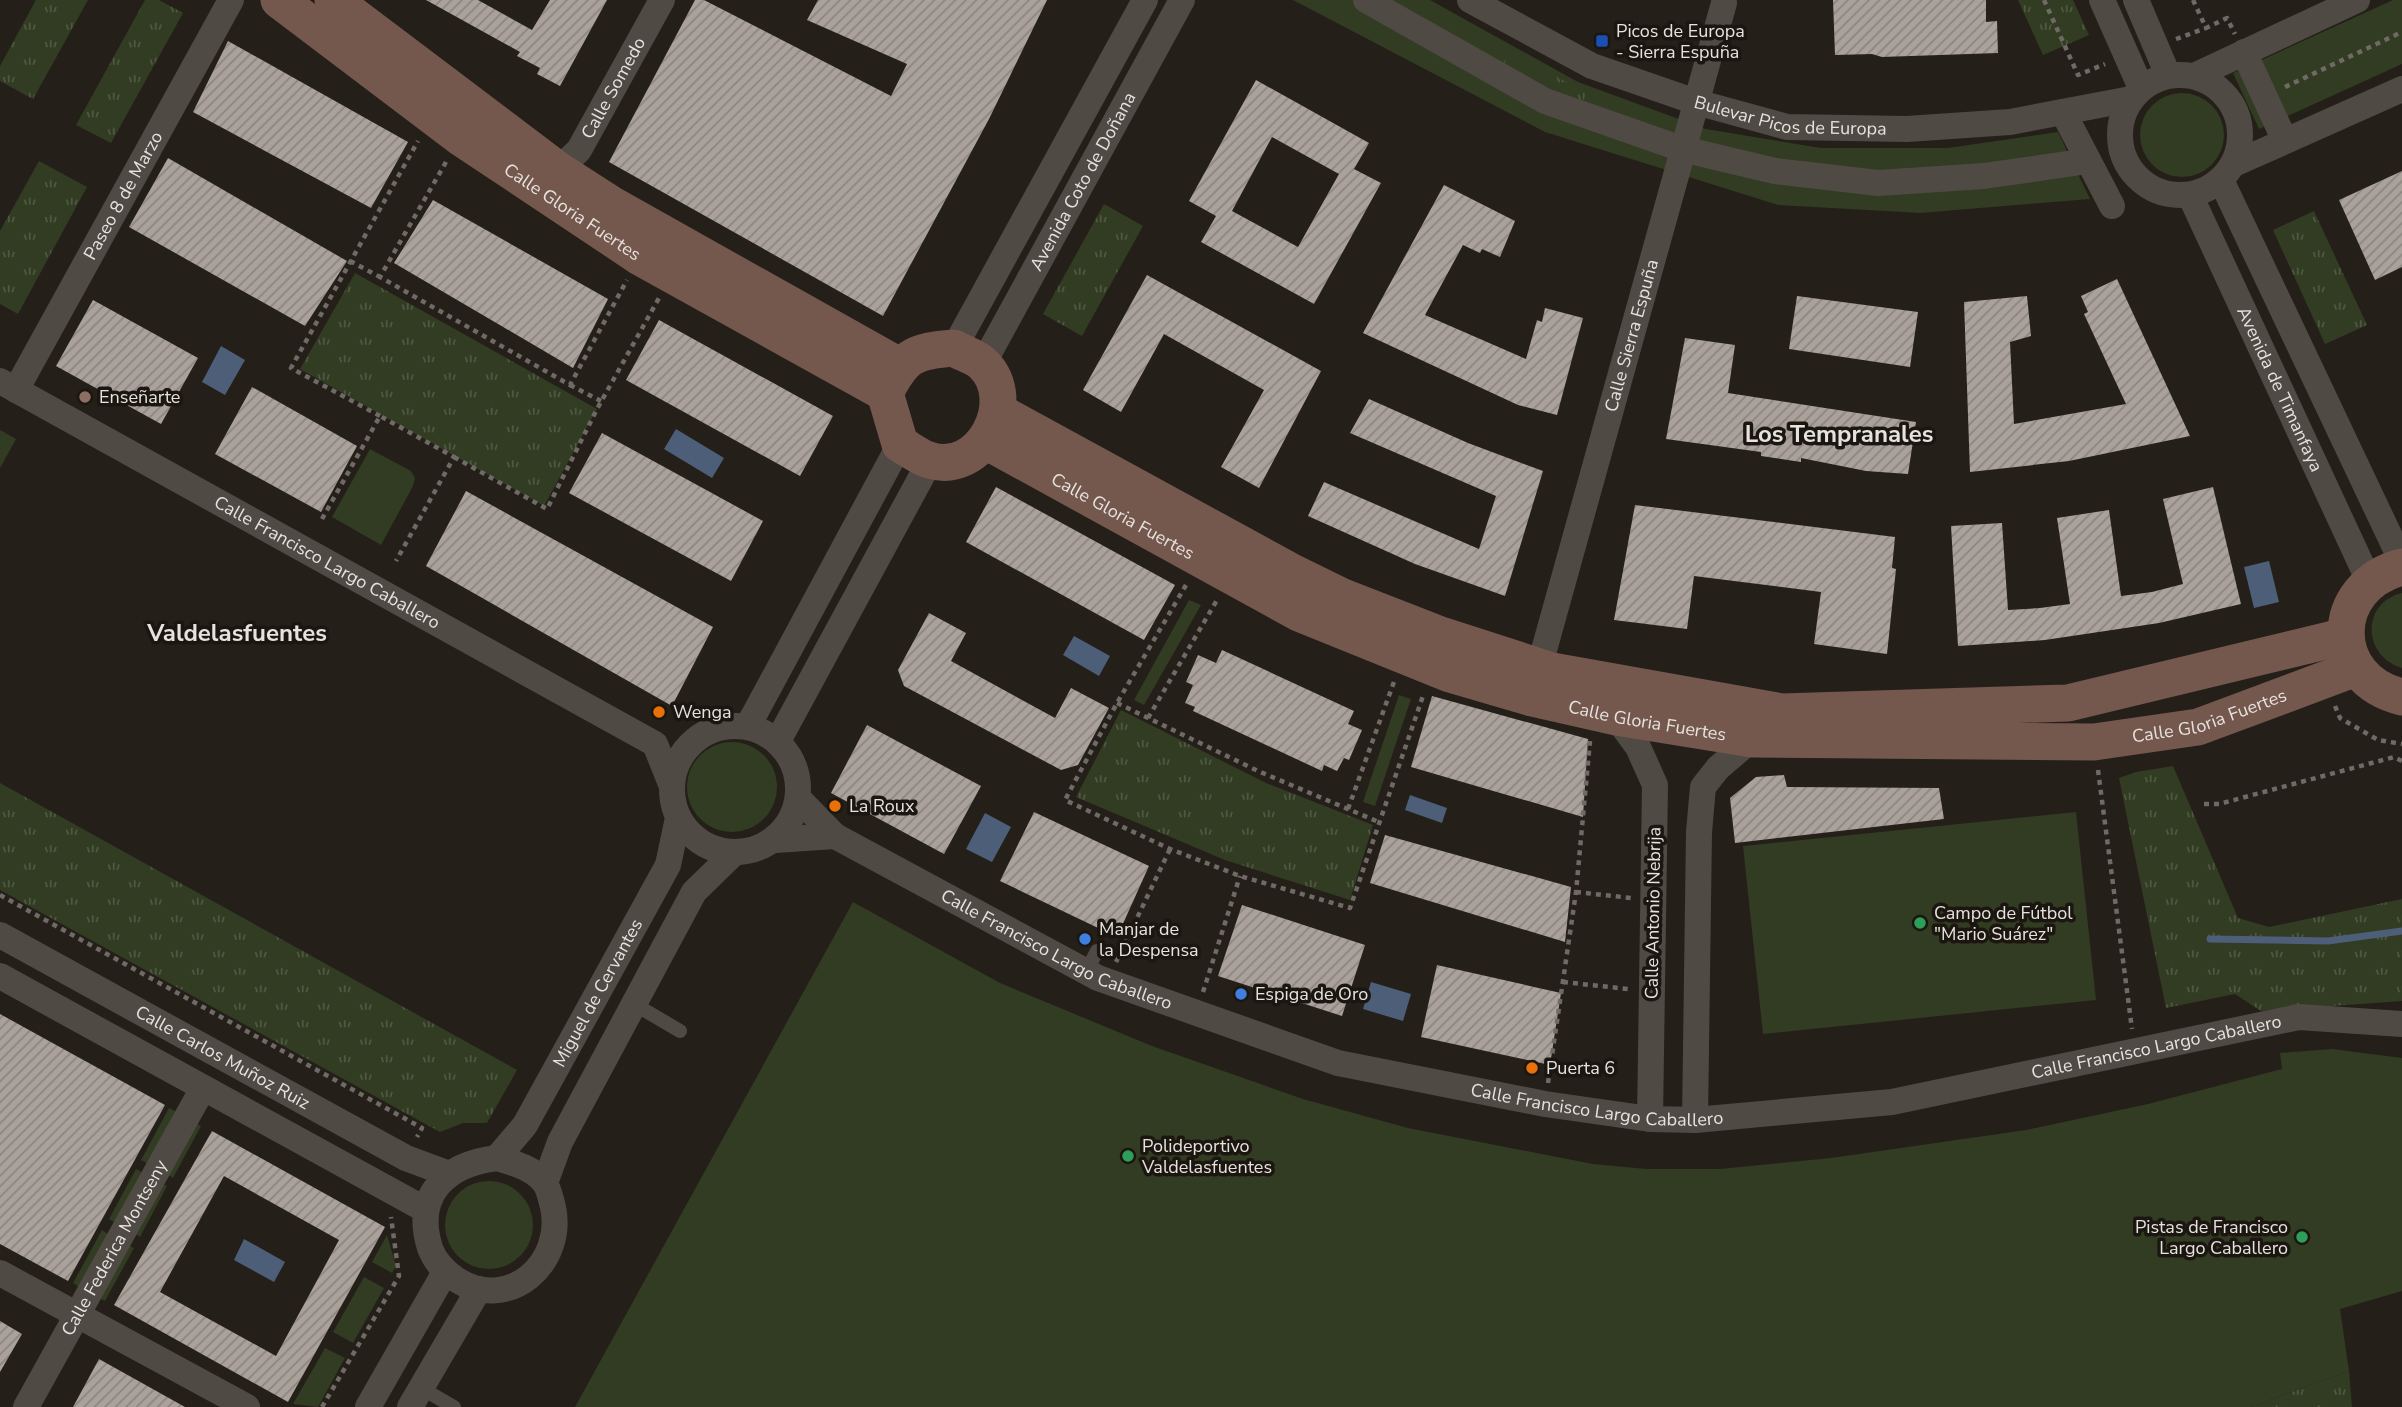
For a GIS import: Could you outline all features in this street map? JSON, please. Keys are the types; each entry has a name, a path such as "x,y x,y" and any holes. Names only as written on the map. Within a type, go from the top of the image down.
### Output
{"main road":[{"name":"Calle Gloria Fuertes","path":"279,0 446,126 640,257 672,275 892,379"},
{"name":"Calle Gloria Fuertes","path":"333,0 572,168 797,311 892,379"},
{"path":"922,350 968,356 998,390 993,426 957,460 915,452 892,379 922,350"},
{"name":"Calle Gloria Fuertes","path":"993,426 1343,597 1438,634 1539,668 1782,712 2068,703 2351,652"},
{"name":"Calle Gloria Fuertes","path":"993,426 1298,612 1450,674 1604,714 1752,739 2094,742 2198,727 2351,652"},
{"path":"2402,564 2369,581 2356,597 2347,615 2351,652 2383,692 2402,697"}],"street":[{"name":"Paseo 8 de Marzo","path":"8,386 231,0"},
{"name":"Calle Somedo","path":"572,168 662,0"},
{"name":"Avenida Coto de Doñana","path":"968,356 1145,0"},
{"name":"Avenida Coto de Doñana","path":"968,356 1182,0"},
{"path":"1366,0 1545,101 1682,149 1775,171 1878,183 1984,176 2088,160"},
{"name":"Bulevar Picos de Europa","path":"1470,0 1591,66 1696,102 1787,127 1907,129 2010,122 2063,112 2136,93"},
{"path":"2102,0 2136,93 2119,134 2129,167 2161,192 2190,195 2206,190 2227,172 2285,141 2402,89"},
{"path":"2136,0 2181,75 2229,99 2241,132 2227,172"},
{"path":"2136,93 2244,52 2357,0"},
{"name":"Calle Sierra Espuña","path":"1539,668 1724,3"},
{"path":"2244,52 2285,141"},
{"path":"2063,112 2112,206"},
{"name":"Avenida de Timanfaya","path":"2227,172 2402,564"},
{"name":"Avenida de Timanfaya","path":"2190,195 2369,581"},
{"name":"Calle Francisco Largo Caballero","path":"8,386 655,744"},
{"path":"748,726 915,452"},
{"path":"778,741 915,452"},
{"name":"Calle Antonio Nebrija","path":"1604,714 1638,747 1655,785 1650,1119"},
{"path":"726,726 748,726 778,741 794,764 799,799 790,823 775,840 755,850 734,853 701,843 678,818 671,784 655,744 701,734 726,726"},
{"path":"671,784 680,756 701,734"},
{"path":"1695,1121 1699,832 1703,787 1718,768 1752,739"},
{"name":"Calle Francisco Largo Caballero","path":"799,799 835,836 1097,968 1196,1013 1338,1063 1545,1104 1650,1119 1695,1121 1892,1102 2299,1017 2402,1024"},
{"name":"Miguel de Cervantes","path":"497,1158 525,1125 668,865 678,818"},
{"path":"775,840 835,836"},
{"name":"Miguel de Cervantes","path":"545,1183 560,1142 694,892 734,853"},
{"name":"Calle Carlos Muñoz Ruiz","path":"0,936 406,1158 449,1174"},
{"name":"Calle Carlos Muñoz Ruiz","path":"0,976 426,1210"},
{"name":"Calle Federica Montseny","path":"26,1407 203,1088"},
{"path":"497,1158 524,1167 545,1183 556,1223 549,1254 536,1272 517,1285 502,1289 479,1289 465,1285 446,1272 432,1254 425,1233 426,1210 434,1191 449,1174 464,1164 497,1158"},
{"path":"368,1407 446,1272"},
{"path":"0,1273 247,1407"},
{"path":"416,1398 479,1289"}],"lane":[{"path":"634,1004 680,1031"},
{"path":"416,1398 454,1407"}],"path":[{"path":"2044,0 2078,75"},
{"path":"2193,0 2206,28 2227,18 2244,52"},
{"path":"2265,96 2402,32"},
{"path":"446,126 350,261 291,368 547,509 601,401 672,275"},
{"path":"380,277 446,126"},
{"path":"570,385 640,257"},
{"path":"350,261 601,401"},
{"path":"322,519 380,416"},
{"path":"396,561 454,457"},
{"path":"1186,585 1117,703 1065,800 1170,849 1240,876 1350,908 1425,689"},
{"path":"1148,718 1217,599"},
{"path":"1348,809 1395,679"},
{"path":"1117,703 1381,823"},
{"path":"1545,1104 1604,714"},
{"path":"2094,742 2135,1051"},
{"path":"2204,804 2232,800 2394,757 2402,761"},
{"path":"1097,968 1170,849"},
{"path":"1196,1013 1240,876"},
{"path":"1576,892 1652,900"},
{"path":"0,895 422,1128 406,1158"},
{"path":"1563,982 1651,992"},
{"path":"322,1407 399,1276 391,1233 392,1192"}],"green space":[{"path":"36,0 88,0 33,99 0,81 0,66"},
{"path":"145,0 159,0 183,13 111,143 76,125"},
{"path":"1293,0 1430,0 1578,82 1706,129 1821,148 1948,148 2058,132 2090,199 1920,213 1778,205 1545,132"},
{"path":"2018,0 2073,0 2089,35 2043,55"},
{"path":"2393,0 2402,0 2402,64 2259,129 2233,73"},
{"path":"1509,53 1587,92 1581,106 1502,66"},
{"path":"2182,93 2198,96 2212,105 2221,119 2224,135 2221,151 2212,165 2198,174 2182,177 2166,174 2152,165 2143,151 2140,135 2143,119 2152,105 2166,96"},
{"path":"39,161 87,187 18,314 0,304 0,231"},
{"path":"1104,204 1143,226 1082,336 1043,314"},
{"path":"2314,211 2367,325 2325,344 2273,230"},
{"path":"355,273 597,409 544,506 300,369"},
{"path":"0,430 16,439 0,468"},
{"path":"370,449 411,471 415,478 381,545 332,517"},
{"path":"2402,593 2402,668 2389,662 2380,653 2372,630 2373,618 2379,607 2388,599"},
{"path":"1189,600 1201,605 1144,705 1134,700"},
{"path":"1399,695 1411,699 1375,806 1363,802"},
{"path":"1121,710 1266,783 1373,825 1350,900 1225,860 1076,797"},
{"path":"723,742 741,742 757,749 770,762 777,778 777,796 770,812 757,825 741,832 723,832 707,825 694,812 687,796 687,778 694,762 707,749"},
{"path":"2173,766 2238,918 2269,927 2402,899 2402,1001 2261,1011 2235,994 2166,1008 2119,778 2136,772"},
{"path":"0,783 517,1070 487,1123 463,1123 440,1132 0,890"},
{"name":"Campo de Fútbol \"Mario Suárez\"","path":"2076,812 2096,1000 1763,1034 1743,846"},
{"name":"Polideportivo Valdelasfuentes","path":"853,902 1000,983 1152,1046 1303,1099 1408,1128 1593,1164 1647,1169 1720,1169 1831,1158 2026,1130 2148,1104 2282,1069 2280,1053 2332,1049 2402,1058 2402,1291 2340,1309 2349,1371 2250,1407 575,1407"},
{"path":"169,1108 179,1113 150,1165 141,1160"},
{"path":"194,1122 201,1126 173,1178 165,1173"},
{"path":"136,1169 145,1174 118,1224 109,1219"},
{"path":"480,1181 498,1181 514,1188 526,1200 533,1216 533,1234 526,1250 514,1262 498,1269 480,1269 464,1262 452,1250 445,1234 445,1216 452,1200 464,1188"},
{"path":"160,1182 167,1186 140,1237 133,1232"},
{"path":"102,1230 111,1236 82,1289 73,1283"},
{"path":"387,1235 396,1266 392,1273 372,1262"},
{"path":"126,1244 134,1248 105,1301 97,1297"},
{"path":"364,1277 384,1288 353,1343 333,1332"},
{"path":"325,1348 345,1358 318,1407 293,1404"},
{"path":"2349,1371 2352,1407 2250,1407"}],"water":[{"path":"221,346 245,360 225,395 202,382"},
{"path":"676,429 724,458 712,478 664,449"},
{"path":"2269,561 2279,602 2254,608 2244,567"},
{"path":"1074,636 1110,656 1099,676 1063,655"},
{"path":"1410,795 1447,808 1442,823 1405,810"},
{"path":"985,813 1011,827 992,862 966,849"},
{"path":"1371,982 1411,994 1403,1021 1363,1009"},
{"path":"244,1239 285,1262 274,1282 234,1260"}],"building":[{"path":"426,0 478,0 532,30 550,0 607,0 560,86 537,74 540,68 517,56 520,52"},
{"path":"695,0 704,0 891,96 907,64 807,20 818,0 1047,0 989,119 883,316 609,162"},
{"path":"1833,0 1986,0 1986,22 1997,21 1998,53 1882,57 1872,54 1835,55"},
{"path":"228,41 408,142 371,208 193,112"},
{"path":"1256,80 1369,143 1354,169 1381,183 1314,304 1201,242 1216,216 1189,201","holes":["1272,137 1339,174 1298,247 1232,211"]},
{"path":"168,158 347,261 305,326 129,227"},
{"path":"2402,171 2402,267 2375,280 2339,200"},
{"path":"1444,185 1515,221 1500,257 1482,249 1480,253 1463,245 1425,315 1526,359 1537,320 1542,322 1545,308 1583,318 1557,415 1518,405 1363,333"},
{"path":"433,200 608,299 573,368 394,263"},
{"path":"1147,275 1321,371 1259,488 1221,467 1264,390 1164,334 1121,412 1083,390"},
{"path":"2117,279 2190,436 2069,461 1970,472 1964,302 2027,296 2031,336 2010,342 2014,424 2126,404 2084,314 2088,312 2081,296"},
{"path":"1797,296 1918,312 1910,367 1789,349"},
{"path":"93,300 198,358 161,424 56,366"},
{"path":"659,320 833,416 800,476 626,380"},
{"path":"1685,338 1735,345 1728,393 1916,422 1908,474 1866,471 1801,458 1801,462 1761,456 1761,452 1666,439"},
{"path":"252,387 357,446 321,512 215,454"},
{"path":"1369,399 1468,443 1543,471 1505,596 1415,564 1308,516 1324,482 1479,549 1496,496 1350,433"},
{"path":"602,433 763,521 731,581 569,493"},
{"path":"996,487 1175,585 1144,640 966,542"},
{"path":"2213,487 2241,604 2159,623 2045,640 1958,646 1951,526 2002,523 2008,610 2040,608 2070,604 2057,518 2109,510 2121,596 2152,592 2183,584 2163,499"},
{"path":"466,491 713,627 672,706 426,566"},
{"path":"1635,505 1895,537 1892,568 1896,569 1887,654 1814,644 1821,592 1694,576 1687,629 1614,620"},
{"path":"929,613 966,633 951,661 1055,718 1071,688 1109,708 1078,765 1061,770 904,686 898,670"},
{"path":"1222,650 1354,711 1348,724 1362,730 1349,760 1344,758 1337,771 1324,765 1322,771 1193,711 1195,707 1185,703 1193,685 1186,682 1198,655 1216,663"},
{"path":"1432,696 1588,739 1583,817 1411,767"},
{"path":"867,725 981,786 944,854 831,793"},
{"path":"1784,775 1787,787 1939,788 1944,819 1735,843 1730,798 1756,777"},
{"path":"1034,812 1149,866 1117,937 1000,881"},
{"path":"1385,835 1571,887 1565,942 1370,883"},
{"path":"1242,905 1365,945 1342,1016 1218,976"},
{"path":"1437,965 1561,993 1550,1065 1421,1037"},
{"path":"0,1014 165,1105 68,1281 0,1244"},
{"path":"212,1131 385,1227 288,1402 114,1305","holes":["224,1176 339,1240 276,1356 160,1292"]},
{"path":"0,1321 22,1334 0,1372"},
{"path":"99,1359 185,1407 73,1407"}],"waterway":[{"path":"2210,939 2328,941 2402,931"}],"place":[{"name":"Picos de Europa - Sierra Espuña","path":"1602,41"},
{"name":"Enseñarte","path":"85,397"},
{"name":"Wenga","path":"659,712"},
{"name":"La Roux","path":"835,806"},
{"name":"Campo de Fútbol \"Mario Suárez\"","path":"1920,923"},
{"name":"Manjar de la Despensa","path":"1085,939"},
{"name":"Espiga de Oro","path":"1241,994"},
{"name":"Puerta 6","path":"1532,1068"},
{"name":"Polideportivo Valdelasfuentes","path":"1128,1156"},
{"name":"Pistas de Francisco Largo Caballero","path":"2302,1237"}],"district":[{"name":"Los Tempranales","path":"1839,434"},
{"name":"Valdelasfuentes","path":"237,633"}]}
